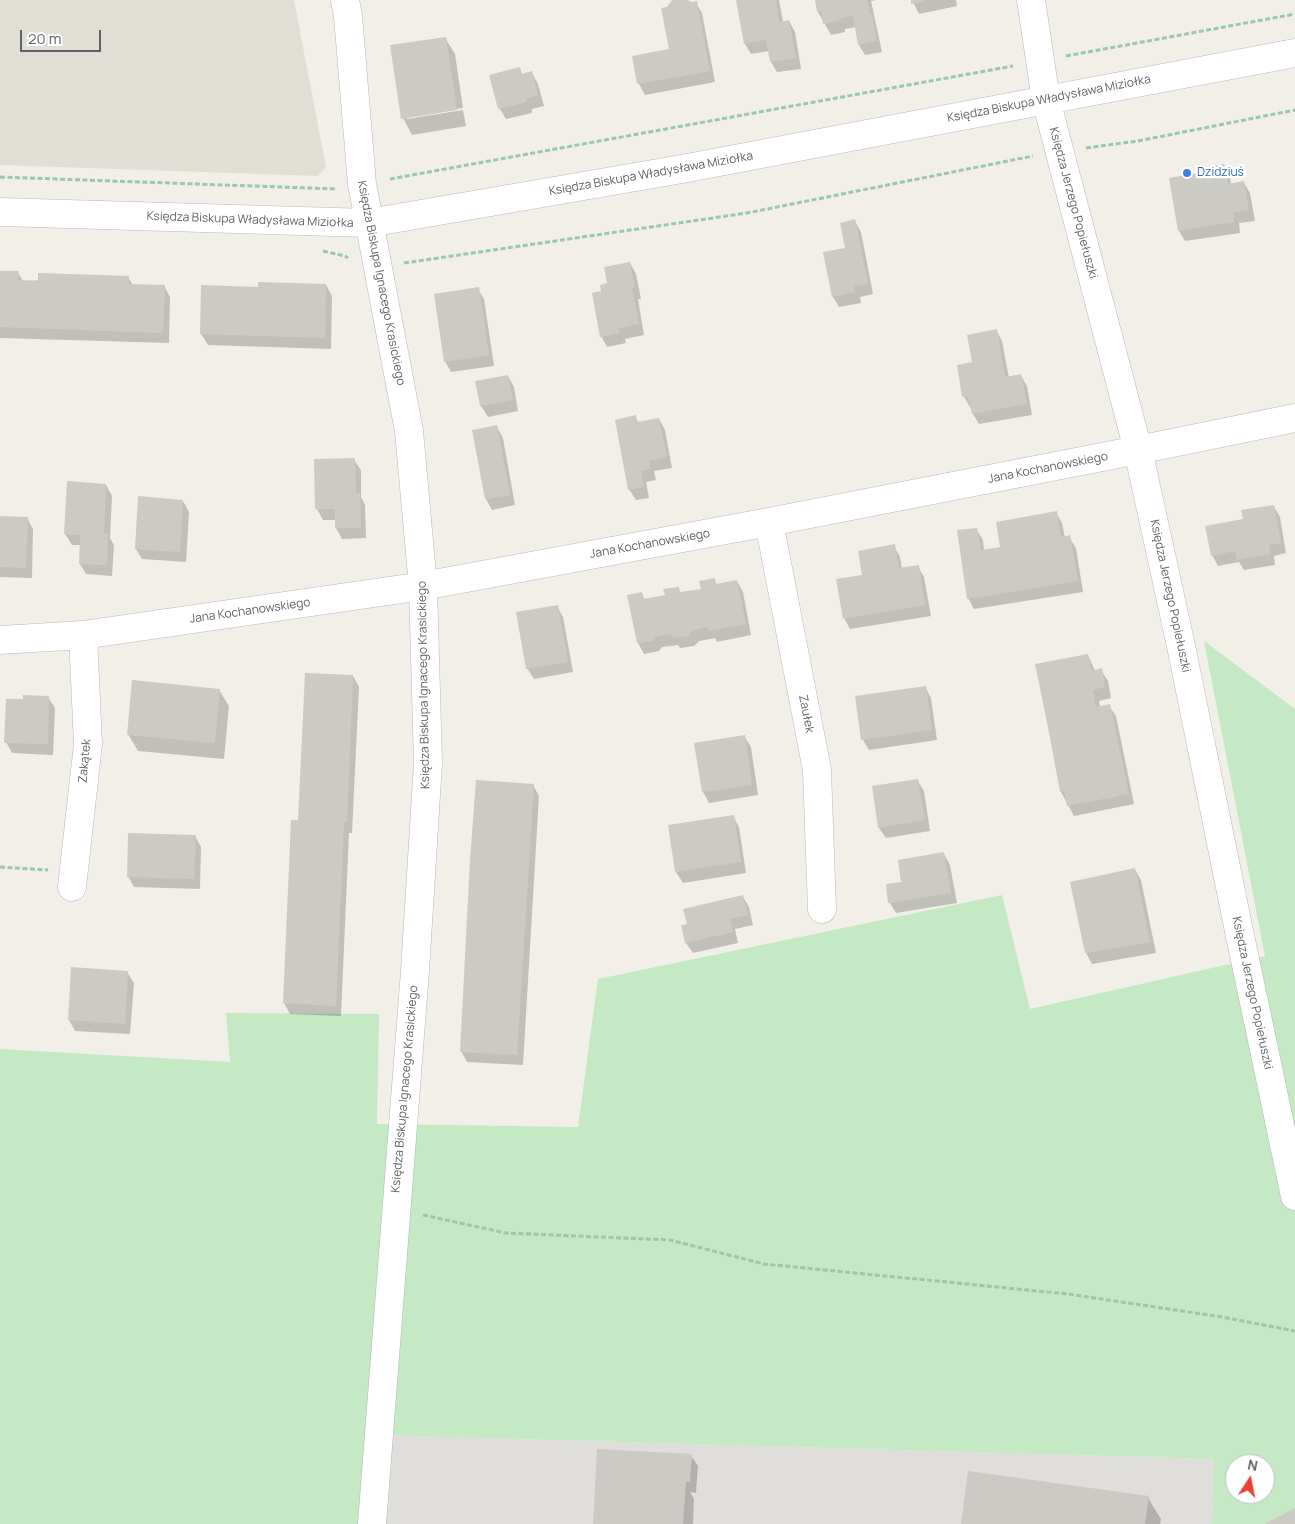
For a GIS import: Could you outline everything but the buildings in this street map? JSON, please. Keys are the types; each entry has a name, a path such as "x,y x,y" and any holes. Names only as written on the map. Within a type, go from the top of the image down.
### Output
{"street":[{"name":"Księdza Biskupa Ignacego Krasickiego","path":"345,0 348,16 362,184 409,432 423,586 428,763 415,971 372,1524"},
{"name":"Księdza Jerzego Popiełuszki","path":"1031,0 1046,100 1138,450 1181,646 1295,1196"},
{"name":"Księdza Biskupa Władysława Miziołka","path":"0,212 369,223 692,167 1295,53"},
{"name":"Jana Kochanowskiego","path":"0,640 83,635 423,586 769,522 1295,418"},
{"name":"Zaułek","path":"769,522 817,770 822,909"},
{"name":"Zakątek","path":"72,880 88,744 83,635"}],"path":[{"path":"0,177 338,189 1295,14"},
{"path":"322,251 345,256 351,260 352,269 378,267 746,212 1060,151 1138,142 1295,110"},
{"path":"0,866 72,880"},
{"path":"396,1209 506,1233 670,1240 764,1264 1068,1294 1222,1317 1295,1331"}],"shaded area":[{"path":"0,0 294,0 326,167 318,176 0,165"},
{"path":"378,1435 1215,1459 1212,1524 372,1524"}],"green space":[{"path":"1204,641 1295,709 1295,1524 1212,1524 1214,1459 378,1435 372,1524 0,1524 0,1049 230,1062 226,1013 379,1014 377,1124 578,1127 598,979 1002,895 1030,1009 1265,956"}],"place":[{"name":"Dzidziuś","path":"1187,173"}]}
